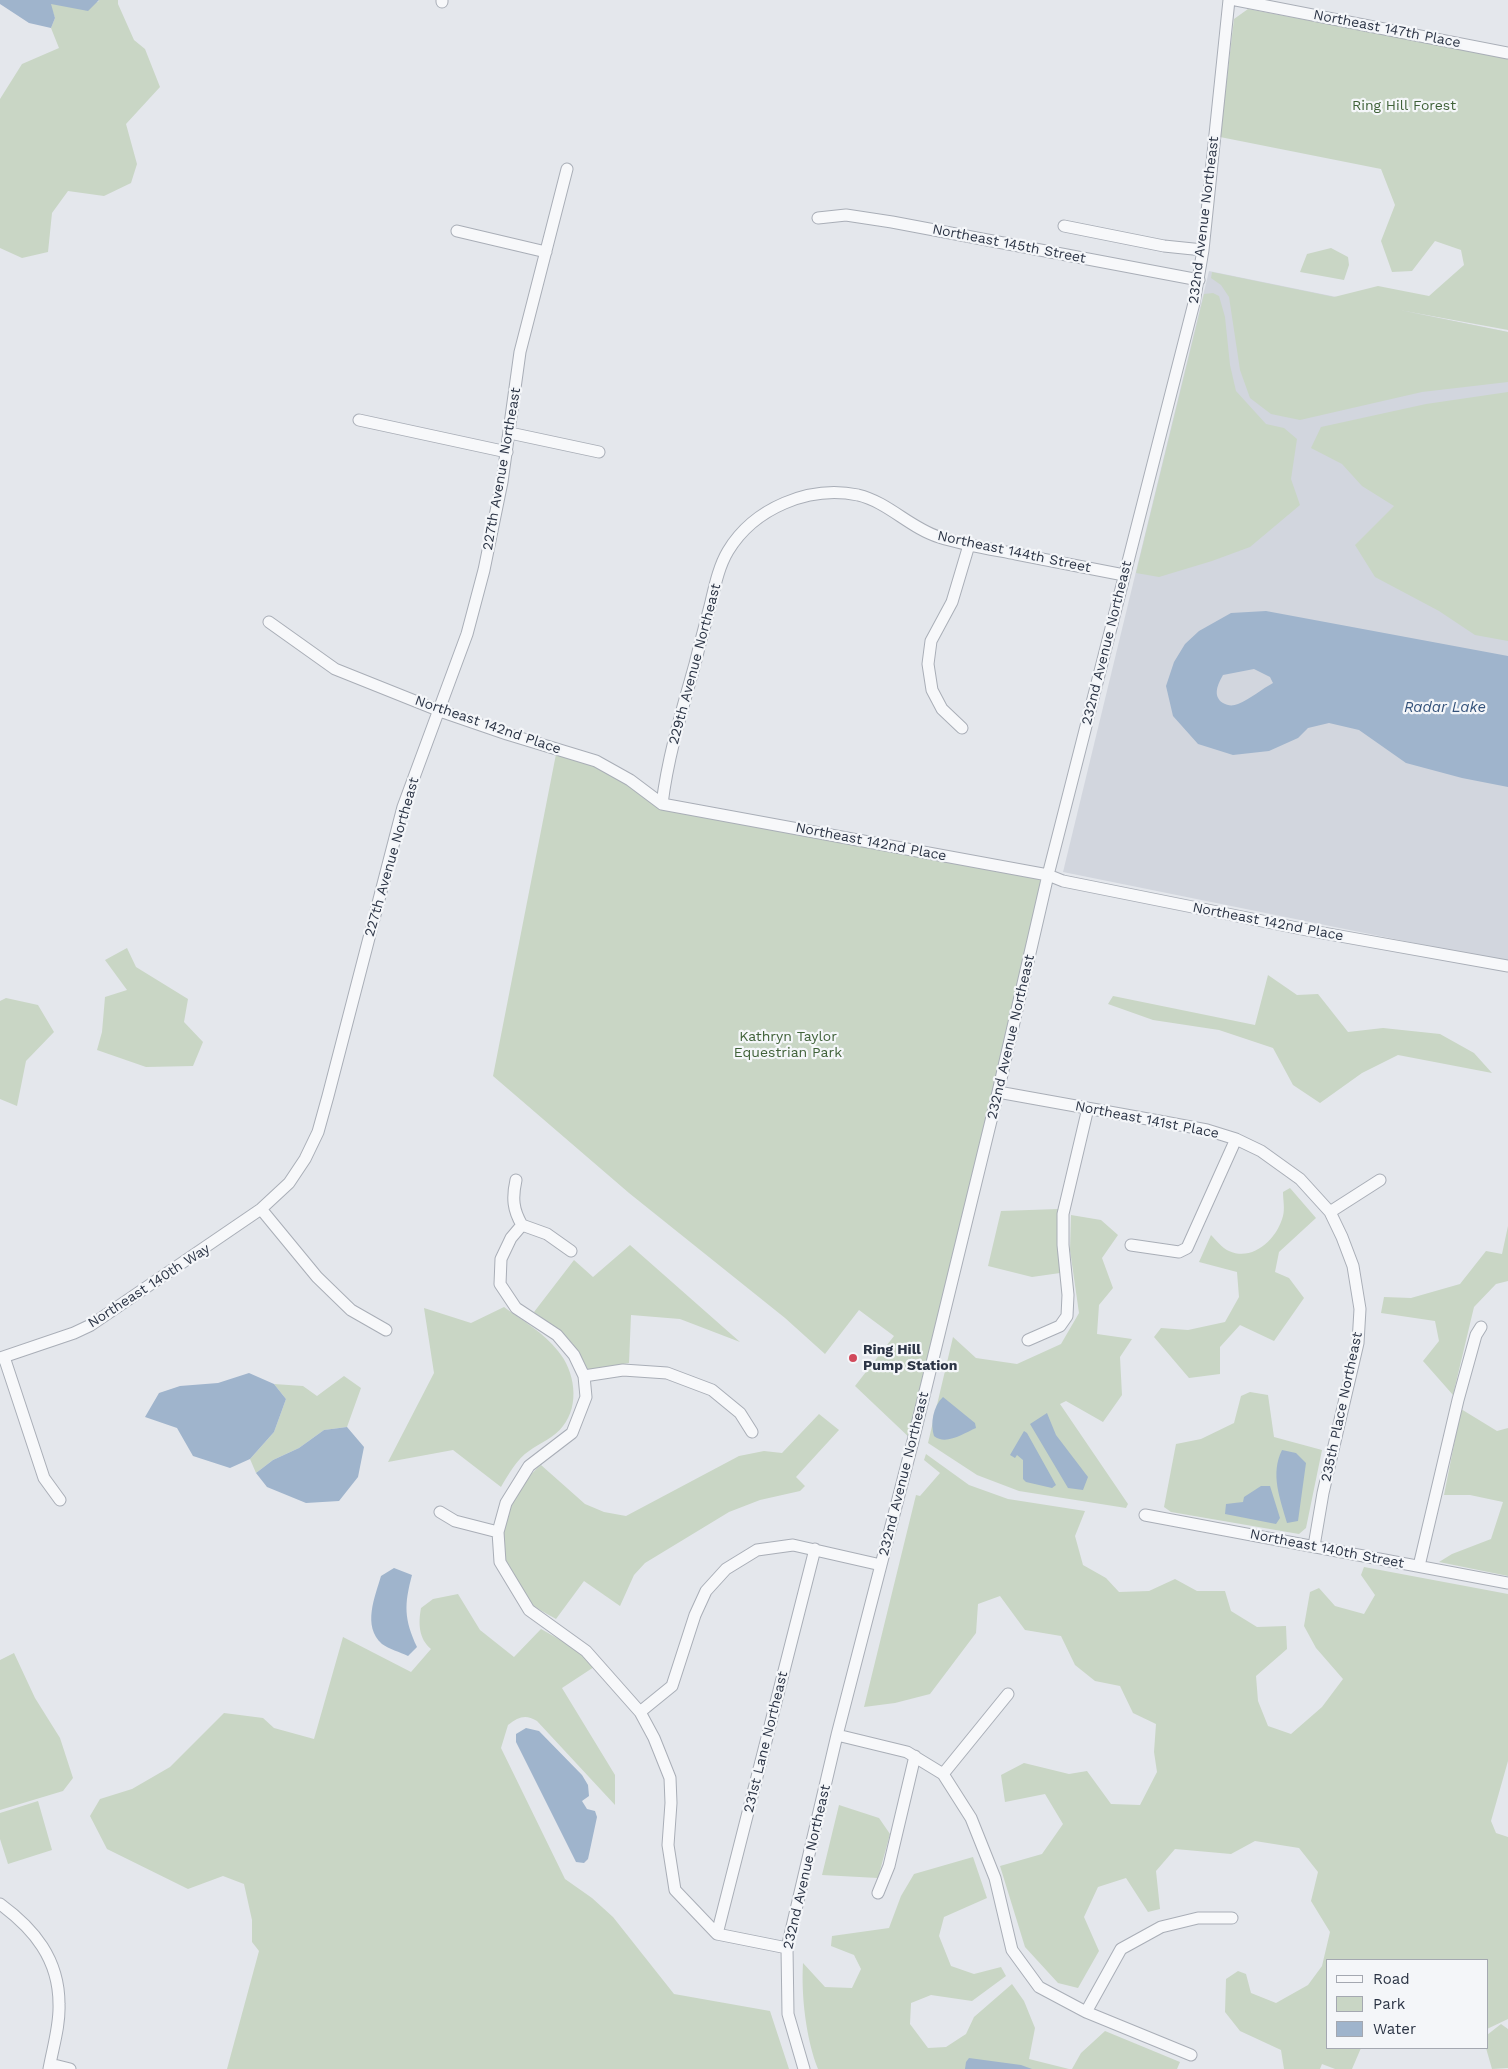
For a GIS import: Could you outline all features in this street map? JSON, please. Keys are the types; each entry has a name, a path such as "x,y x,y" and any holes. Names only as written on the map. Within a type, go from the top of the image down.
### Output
{"street":[{"name":"232nd Avenue Northeast","path":"804,2069 788,2014 787,1948 837,1735 913,1441 998,1092 1048,875 1185,342 1199,280 1203,250 1229,0"},
{"name":"Northeast 147th Place","path":"1236,0 1508,53"},
{"name":"227th Avenue Northeast","path":"262,1209 289,1183 305,1159 318,1132 401,814 467,634 497,512 510,433 520,352 567,169"},
{"name":"Northeast 145th Street","path":"818,218 846,215 892,222 1199,280"},
{"path":"1064,226 1164,246 1203,250"},
{"path":"457,231 546,252"},
{"path":"359,420 506,452"},
{"path":"510,433 599,452"},
{"name":"Northeast 144th Street","path":"744,530 766,512 792,499 828,493 859,495 885,507 916,528 938,537 969,545 1124,575"},
{"name":"229th Avenue Northeast","path":"662,804 666,773 717,580 727,552 744,530"},
{"path":"962,728 942,709 932,690 928,664 931,641 952,602 969,545"},
{"name":"Northeast 142nd Place","path":"269,622 335,669 507,734 596,761 630,780 662,804 1048,875 1063,881 1284,926 1508,966"},
{"name":"Northeast 141st Place","path":"998,1092 1207,1130 1236,1139 1262,1151 1300,1179 1330,1212"},
{"path":"1028,1340 1060,1326 1067,1316 1068,1295 1063,1245 1063,1214 1088,1108"},
{"path":"1131,1245 1178,1252 1187,1248 1236,1139"},
{"path":"516,1180 513,1196 515,1213 522,1225 547,1234 571,1251"},
{"path":"1330,1212 1380,1180"},
{"path":"262,1209 317,1277 351,1310 386,1330"},
{"name":"Northeast 140th Way","path":"2,1358 91,1326 262,1209"},
{"name":"235th Place Northeast","path":"1314,1546 1323,1493 1358,1343 1360,1309 1353,1266 1342,1236 1330,1212"},
{"path":"522,1225 511,1238 501,1259 500,1284 516,1308 557,1335 574,1355 584,1376 586,1397 572,1433 529,1466 506,1503 498,1532 500,1562 529,1610 586,1651 640,1712 654,1738 670,1778 671,1803 668,1845 675,1890 717,1934 787,1948"},
{"path":"1419,1566 1458,1400 1476,1335 1481,1326"},
{"path":"2,1358 44,1478 60,1500"},
{"path":"584,1376 623,1370 667,1373 712,1390 740,1413 752,1432"},
{"path":"440,1512 455,1521 498,1532"},
{"name":"Northeast 140th Street","path":"1145,1515 1508,1583"},
{"path":"640,1712 672,1686 695,1615 706,1591 726,1569 758,1550 793,1545 881,1565"},
{"name":"231st Lane Northeast","path":"717,1934 815,1549"},
{"path":"944,1774 1008,1694"},
{"path":"837,1735 908,1752 944,1774 972,1818 995,1878 1012,1950 1039,1987 1086,2012 1191,2055"},
{"path":"878,1893 889,1866 915,1756"},
{"path":"0,1904 21,1920 35,1934 47,1954 56,1977 59,2003 50,2067 70,2069"},
{"path":"1086,2012 1121,1949 1161,1928 1198,1918 1232,1918"}],"shaded area":[{"path":"1209,271 1508,332 1508,962 1063,872"}],"green space":[{"path":"99,0 118,0 134,40 145,49 160,87 126,124 137,164 131,183 104,196 68,191 52,213 48,252 22,258 0,248 0,99 22,64 59,48 51,28 55,18 50,4 98,2"},
{"name":"Ring Hill Forest","path":"1248,9 1508,58 1508,330 1399,310 1508,332 1508,382 1422,392 1300,420 1271,414 1250,398 1240,370 1229,297 1221,285 1211,278 1212,272 1334,297 1378,286 1429,296 1464,265 1461,250 1435,241 1412,271 1392,272 1381,241 1395,205 1381,169 1220,137 1234,19"},
{"path":"1331,248 1348,257 1349,265 1344,280 1300,272 1307,254"},
{"path":"1213,293 1219,296 1225,317 1230,365 1236,391 1266,424 1284,428 1297,439 1291,479 1300,505 1250,547 1159,577 1136,573 1204,294"},
{"path":"1508,392 1508,641 1475,635 1439,611 1375,577 1355,545 1394,506 1362,486 1342,464 1311,448 1321,427 1426,404"},
{"name":"Kathryn Taylor Equestrian Park","path":"557,749 596,761 662,804 1048,875 913,1441 855,1386 894,1336 859,1310 825,1354 785,1318 629,1193 493,1076"},
{"path":"127,948 136,967 188,999 184,1022 203,1042 193,1066 146,1067 97,1050 102,1032 105,997 127,990 105,960"},
{"path":"1268,975 1297,995 1318,994 1348,1032 1383,1028 1440,1034 1474,1053 1492,1073 1398,1055 1362,1073 1320,1103 1293,1085 1273,1048 1219,1030 1153,1020 1108,1004 1113,996 1255,1025"},
{"path":"6,998 38,1005 54,1032 26,1061 17,1106 0,1099 0,1001"},
{"path":"1290,1188 1316,1218 1279,1252 1275,1272 1289,1278 1304,1298 1274,1341 1240,1325 1220,1347 1220,1374 1189,1378 1154,1337 1161,1328 1188,1330 1225,1322 1239,1297 1237,1272 1199,1262 1211,1235 1226,1250 1238,1254 1255,1251 1270,1240 1280,1225 1284,1213 1283,1192"},
{"path":"1058,1209 1060,1273 1032,1277 988,1266 1001,1211"},
{"path":"1071,1215 1101,1220 1118,1235 1102,1258 1113,1288 1099,1305 1097,1334 1132,1339 1120,1357 1122,1395 1103,1422 1066,1401 1060,1404 1128,1504 1126,1508 1019,1491 977,1475 928,1443 953,1337 976,1358 1017,1364 1061,1344 1079,1313 1070,1250"},
{"path":"1508,1226 1508,1281 1496,1284 1474,1307 1453,1395 1423,1361 1439,1341 1435,1321 1381,1313 1384,1297 1411,1298 1460,1284 1486,1251 1502,1254"},
{"path":"630,1245 740,1342 680,1319 631,1315 629,1363 590,1370 587,1368 572,1343 534,1312 574,1260 593,1277"},
{"path":"504,1307 546,1339 564,1359 572,1378 573,1398 572,1408 563,1426 521,1458 501,1487 453,1450 388,1462 434,1373 424,1308 471,1323"},
{"path":"344,1376 361,1388 347,1427 324,1430 299,1448 273,1460 256,1473 250,1459 274,1432 286,1399 274,1384 303,1386 317,1396"},
{"path":"1250,1392 1268,1395 1274,1437 1322,1450 1306,1528 1299,1534 1171,1512 1164,1507 1176,1444 1201,1439 1234,1423 1241,1396"},
{"path":"1461,1409 1497,1431 1508,1428 1508,1576 1439,1562 1452,1554 1491,1539 1503,1502 1470,1495 1444,1495"},
{"path":"819,1414 839,1430 796,1477 805,1486 800,1491 760,1500 729,1512 645,1563 634,1575 620,1606 584,1581 556,1619 527,1601 505,1563 503,1534 506,1521 524,1483 541,1465 585,1504 604,1512 626,1516 739,1456 764,1451 782,1453"},
{"path":"926,1454 969,1485 1008,1499 1085,1511 1075,1536 1083,1565 1106,1578 1119,1592 1149,1591 1175,1579 1197,1591 1225,1591 1231,1611 1257,1627 1286,1626 1287,1649 1256,1676 1258,1701 1268,1726 1291,1734 1322,1707 1343,1679 1316,1648 1304,1626 1310,1592 1319,1588 1335,1606 1364,1614 1375,1595 1361,1575 1364,1567 1508,1594 1508,1761 1491,1821 1496,1833 1508,1837 1508,2019 1488,2029 1488,1959 1326,1959 1326,2049 1361,2049 1352,2069 1335,2069 1322,2064 1320,2069 1284,2069 1281,2050 1240,2031 1225,2012 1226,1979 1238,1971 1246,1974 1251,1993 1276,2003 1308,1985 1322,1966 1330,1932 1311,1901 1318,1872 1299,1848 1255,1841 1231,1854 1175,1849 1156,1871 1160,1909 1148,1912 1126,1878 1098,1887 1084,1917 1099,1951 1078,1988 1058,1983 1025,1947 1000,1866 1042,1854 1063,1824 1045,1794 1005,1802 1001,1775 1024,1763 1069,1774 1087,1771 1111,1804 1140,1805 1157,1772 1154,1752 1156,1724 1133,1713 1120,1686 1095,1681 1075,1665 1061,1636 1025,1630 1000,1596 978,1604 976,1633 930,1694 895,1703 864,1707 916,1495 920,1496 940,1473 924,1460"},
{"path":"458,1594 480,1630 514,1657 541,1629 578,1650 594,1667 562,1688 615,1775 615,1805 537,1721 533,1719 522,1717 508,1725 501,1748 565,1879 592,1898 613,1917 674,1994 770,2011 789,2069 227,2069 259,1951 252,1942 252,1920 244,1884 223,1876 188,1889 107,1849 90,1816 100,1799 132,1789 170,1767 224,1713 263,1718 274,1728 314,1739 343,1637 411,1672 431,1649 424,1641 420,1631 421,1608 433,1599"},
{"path":"14,1653 35,1698 60,1738 73,1778 63,1791 0,1810 0,1660"},
{"path":"38,1801 52,1850 8,1864 0,1839 0,1813"},
{"path":"839,1805 879,1818 890,1834 878,1878 822,1875"},
{"path":"973,1857 987,1898 944,1917 939,1936 951,1966 974,1974 1001,1967 1006,1976 972,2001 931,1995 911,2003 910,2024 928,2048 946,2047 966,2034 974,2017 1012,1984 1024,2001 1035,2028 1029,2059 1069,2069 818,2069 810,2044 805,2017 803,1963 825,1987 852,1988 861,1969 854,1955 831,1946 832,1936 889,1928 901,1896 914,1874"},
{"path":"1501,2024 1508,2029 1508,2068 1492,2069 1486,2049 1488,2049 1488,2034"},
{"path":"1105,2031 1180,2062 1177,2069 1072,2069 1081,2053"}],"water":[{"path":"0,0 99,0 88,11 51,4 55,18 51,28 29,23 0,4"},
{"name":"Radar Lake","path":"1266,611 1508,656 1508,787 1462,778 1406,763 1359,730 1329,723 1308,728 1298,738 1269,751 1233,755 1198,744 1173,716 1166,686 1174,662 1185,644 1199,631 1231,613","holes":["1254,669 1270,677 1273,683 1238,704 1227,705 1218,697 1218,686 1223,675"]},
{"path":"249,1373 274,1384 286,1399 274,1432 250,1459 230,1468 193,1456 177,1428 145,1417 159,1393 180,1386 218,1383"},
{"path":"943,1397 975,1423 976,1428 944,1440 934,1436 932,1426 933,1415"},
{"path":"1047,1413 1056,1435 1088,1477 1083,1490 1068,1488 1030,1424"},
{"path":"347,1427 364,1447 358,1477 339,1501 306,1503 267,1487 256,1473 273,1460 299,1448 324,1430"},
{"path":"1024,1431 1027,1433 1056,1485 1052,1488 1026,1482 1023,1479 1023,1460 1017,1455 1015,1458 1010,1455"},
{"path":"1282,1450 1296,1453 1306,1463 1298,1521 1287,1523 1276,1477 1278,1459"},
{"path":"1261,1486 1270,1486 1280,1518 1276,1524 1225,1514 1226,1504 1243,1502 1244,1497"},
{"path":"394,1568 412,1575 407,1612 410,1628 417,1647 408,1656 382,1644 376,1637 371,1620 373,1602 381,1576"},
{"path":"526,1728 539,1731 582,1775 588,1785 589,1796 582,1801 587,1809 595,1811 597,1817 588,1859 584,1863 576,1862 516,1742 516,1734"},
{"path":"969,2058 1021,2065 1032,2069 965,2069"}],"place":[{"name":"Ring Hill Pump Station","path":"853,1358"}]}
